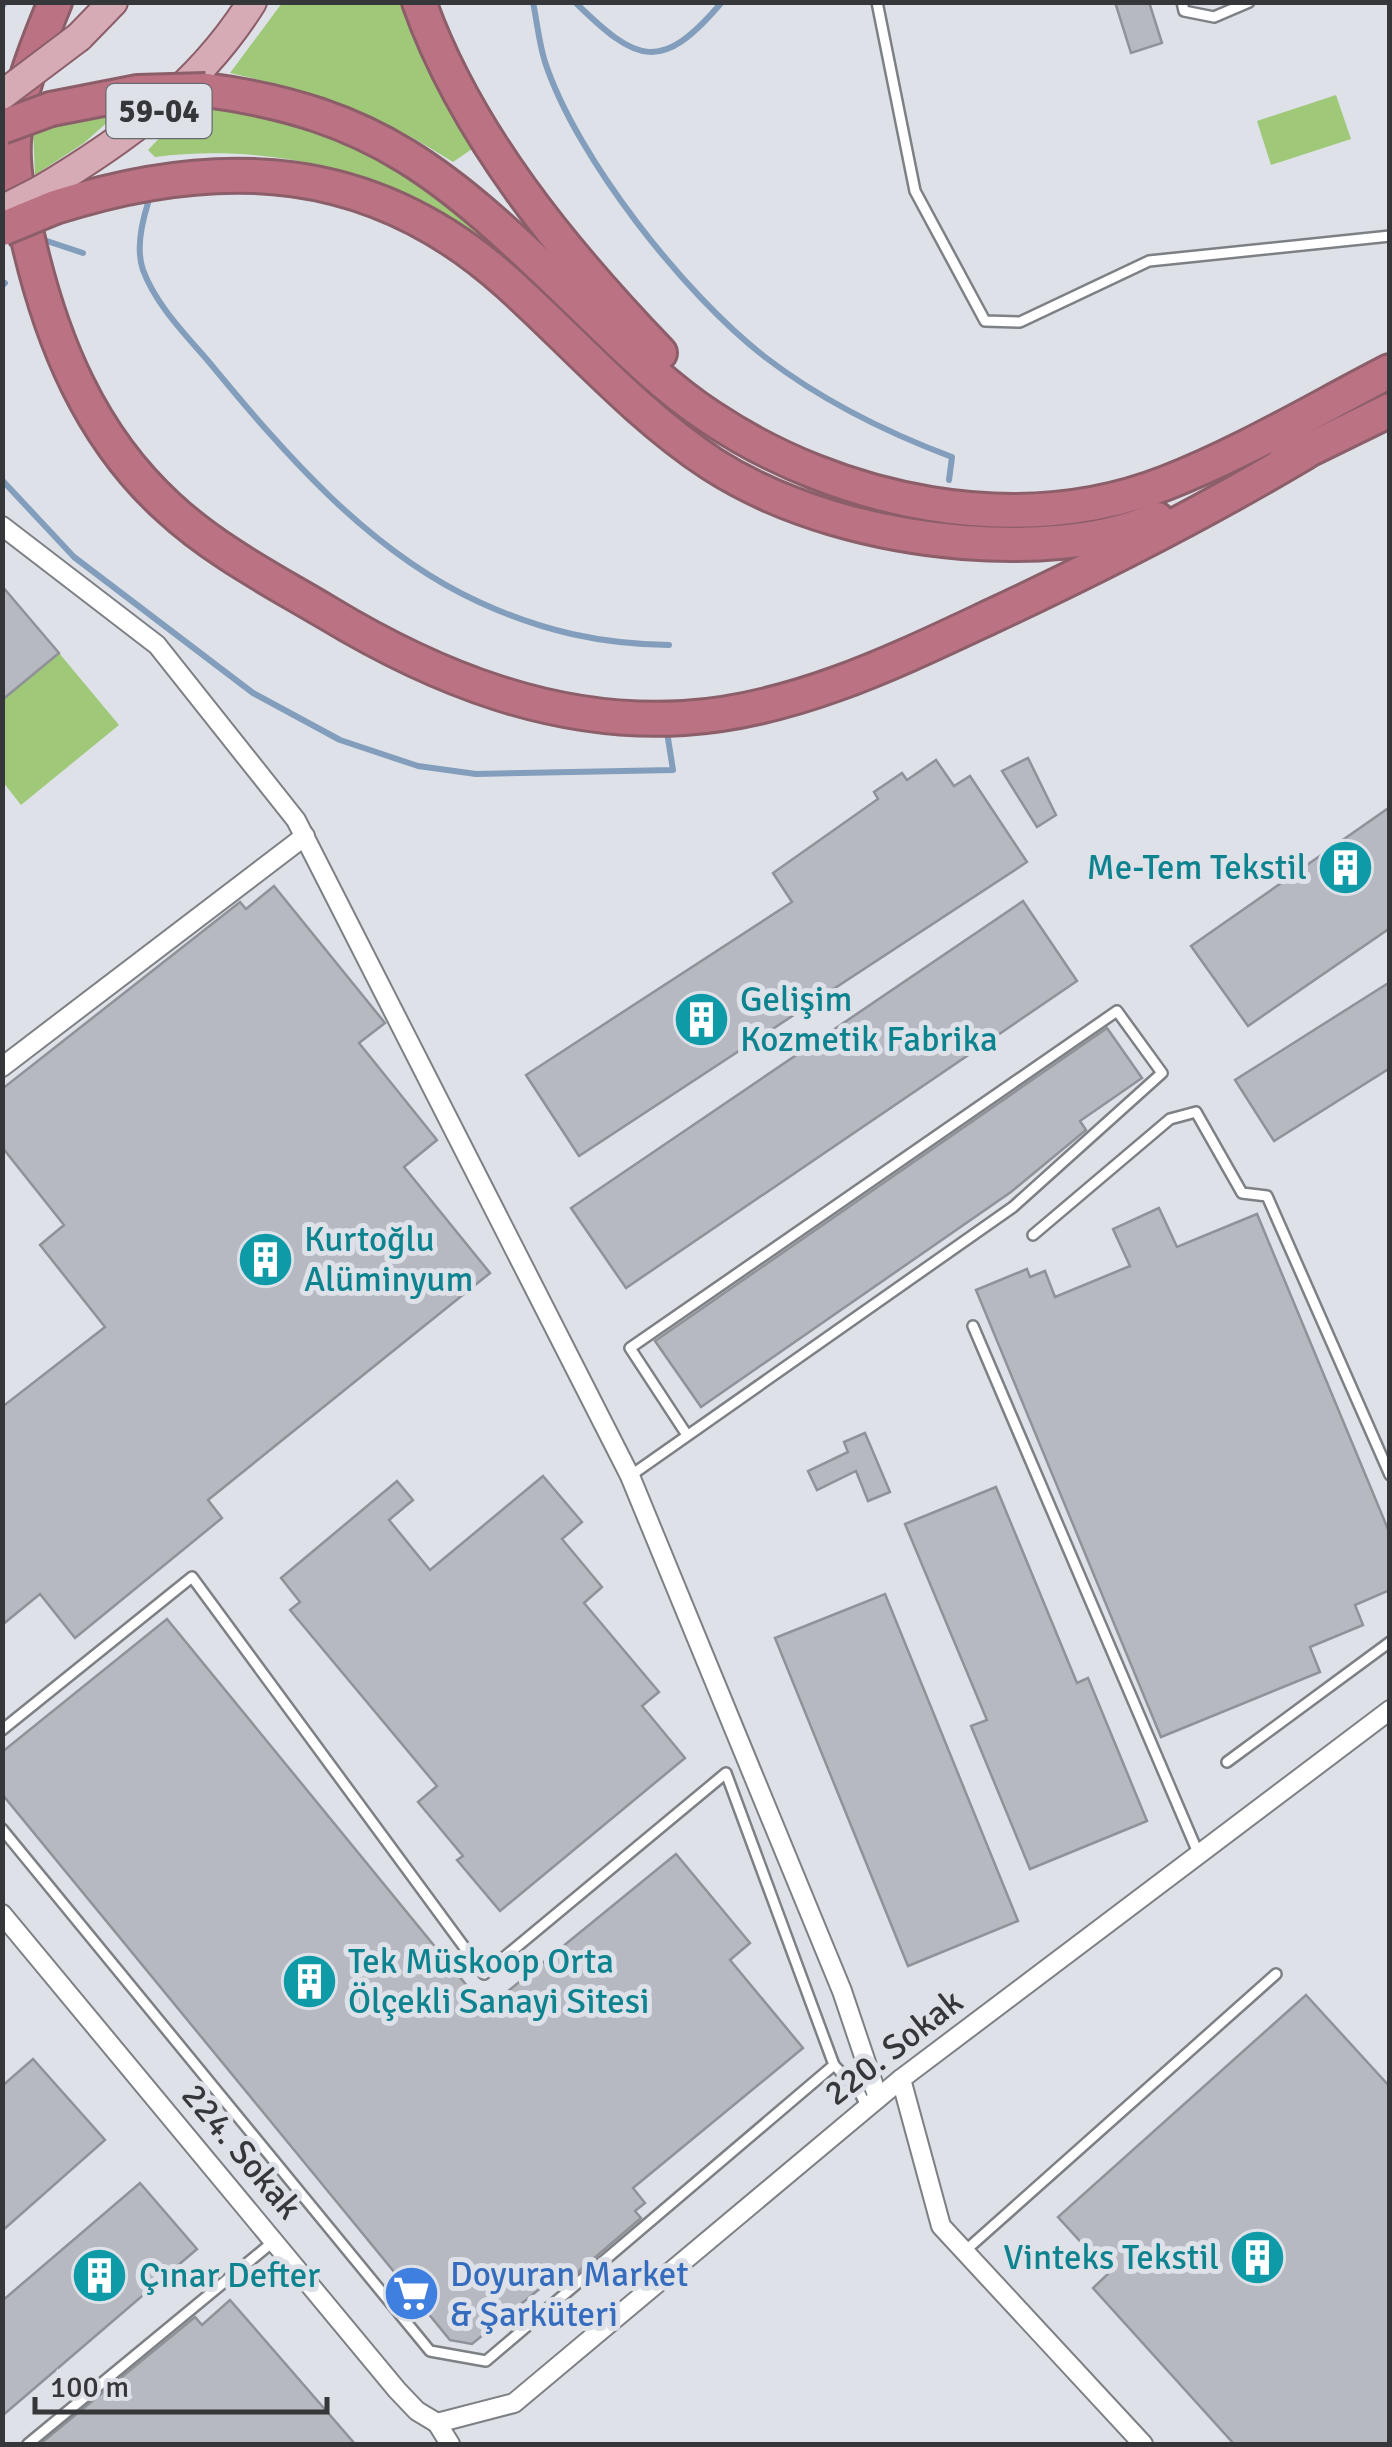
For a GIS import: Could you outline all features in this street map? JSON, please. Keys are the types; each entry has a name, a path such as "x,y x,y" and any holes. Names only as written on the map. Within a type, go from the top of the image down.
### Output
{"highway":[{"path":"55,2 22,97 14,144 21,209 44,308 82,397 118,452 166,506 225,552 408,658 474,687 592,714 688,718 751,708 853,680 1112,558 1390,410"},
{"path":"419,2 449,73 478,125 514,178 612,298 685,380 817,475"},
{"path":"2,127 51,109 138,92 206,90 309,110 406,152 470,198 635,356 708,416 817,475 872,493 987,508 1128,495 1209,464 1390,371"},
{"path":"2,229 47,199 194,174 261,174 326,186 391,206 459,244 506,281 636,405 715,466 805,508 888,531 986,544 1093,535 1142,526 1304,453"}],"main road":[{"path":"2,95 79,37 113,2"},
{"name":"59-04","path":"2,210 47,199 163,108 204,68 252,2"}],"street":[{"path":"2,526 157,645 305,836 630,1476 842,1990 872,2103"},
{"path":"2,1067 305,836"},
{"name":"220. Sokak","path":"437,2422 514,2404 900,2079 1390,1710"},
{"name":"224. Sokak","path":"2,1914 396,2390 417,2411 437,2422"},
{"path":"900,2079 941,2226 1143,2444"},
{"path":"437,2422 450,2444"}],"lane":[{"path":"877,2 914,191 985,321 1020,322 1149,261 1390,236"},
{"path":"1182,2 1184,11 1214,17 1249,2"},
{"path":"630,1476 687,1436 1013,1207 1162,1073 1117,1011 630,1348 687,1436"},
{"path":"1033,1235 1170,1118 1196,1112 1242,1194 1267,1196 1390,1475"},
{"path":"973,1326 1198,1855"},
{"path":"2,1730 192,1577 484,1974 726,1772 834,2065 872,2103"},
{"path":"1228,1762 1390,1642"},
{"path":"2,1828 430,2351 486,2360 834,2065"},
{"path":"965,2251 1276,1974"},
{"path":"28,2444 274,2241"}],"green space":[{"path":"282,3 403,3 475,147 453,162 346,106 230,73"},
{"path":"1336,95 1351,139 1271,165 1257,121"},
{"path":"192,104 275,119 355,145 416,178 491,238 463,228 412,196 318,165 220,153 155,157 148,150"},
{"path":"120,111 84,143 35,175 33,129"},
{"path":"59,653 119,725 21,805 3,782 3,700"}],"building":[{"path":"1115,2 1149,2 1162,43 1131,53"},
{"path":"2,586 59,653 2,700"},
{"path":"1028,758 1056,815 1037,827 1002,771"},
{"path":"936,760 954,786 970,776 1027,862 579,1156 526,1075 792,902 773,873 878,799 874,792 902,773 907,780"},
{"name":"Me-Tem Tekstil","path":"1390,807 1390,928 1248,1026 1191,946"},
{"name":"Kurtoğlu Alüminyum","path":"274,886 385,1023 359,1043 437,1140 404,1167 490,1273 208,1500 222,1518 75,1638 40,1594 2,1625 2,1407 105,1327 40,1245 64,1225 2,1147 2,1089 240,902 246,909"},
{"path":"1023,901 1077,981 626,1288 571,1208"},
{"path":"1390,982 1390,1068 1274,1141 1235,1080"},
{"path":"1107,1028 1142,1078 1080,1121 1086,1130 1011,1192 701,1407 655,1341"},
{"path":"1159,1208 1177,1247 1257,1214 1390,1534 1390,1590 1355,1605 1363,1625 1310,1647 1320,1672 1161,1737 976,1290 1027,1269 1030,1277 1045,1271 1055,1297 1130,1266 1113,1229"},
{"path":"865,1433 890,1492 868,1501 856,1471 817,1490 808,1471 848,1452 844,1442"},
{"path":"543,1476 582,1522 562,1539 602,1587 584,1603 659,1692 642,1706 685,1758 500,1911 457,1860 463,1856 418,1802 437,1786 290,1610 300,1602 281,1578 397,1481 413,1500 389,1520 430,1570"},
{"path":"996,1487 1077,1683 1088,1678 1147,1821 1030,1869 971,1726 987,1720 905,1524"},
{"path":"885,1594 1018,1921 908,1966 775,1638"},
{"name":"Tek Müskoop Orta Ölçekli Sanayi Sitesi","path":"167,1619 486,2009 676,1854 750,1943 730,1960 803,2048 633,2188 645,2203 635,2211 641,2218 571,2278 564,2269 472,2344 450,2340 2,1794 2,1752"},
{"name":"Vinteks Tekstil","path":"1306,1995 1390,2087 1390,2444 1234,2444 1093,2288 1109,2273 1058,2217"},
{"path":"33,2059 105,2140 2,2231 2,2086"},
{"name":"Çınar Defter","path":"140,2183 197,2249 2,2416 2,2301"},
{"path":"230,2300 355,2444 40,2444 195,2317 202,2325"}],"waterway":[{"path":"2,7 5,2"},
{"path":"533,2 543,55 560,100 608,182 669,262 734,331 786,373 856,414 952,457 949,480"},
{"path":"575,2 616,38 649,52 665,50 682,41 722,2"},
{"path":"148,203 141,236 141,262 163,307 298,465 365,528 439,581 502,612 572,634 669,645"},
{"path":"41,239 83,253"},
{"path":"2,286 5,283"},
{"path":"2,480 74,557 253,693 340,740 418,766 476,774 673,770 667,732"}],"place":[{"name":"Me-Tem Tekstil","path":"1346,867"},
{"name":"Gelişim Kozmetik Fabrika","path":"701,1019"},
{"name":"Kurtoğlu Alüminyum","path":"265,1259"},
{"name":"Tek Müskoop Orta Ölçekli Sanayi Sitesi","path":"309,1981"},
{"name":"Vinteks Tekstil","path":"1258,2257"},
{"name":"Çınar Defter","path":"100,2275"},
{"name":"Doyuran Market & Şarküteri","path":"411,2294"}]}
